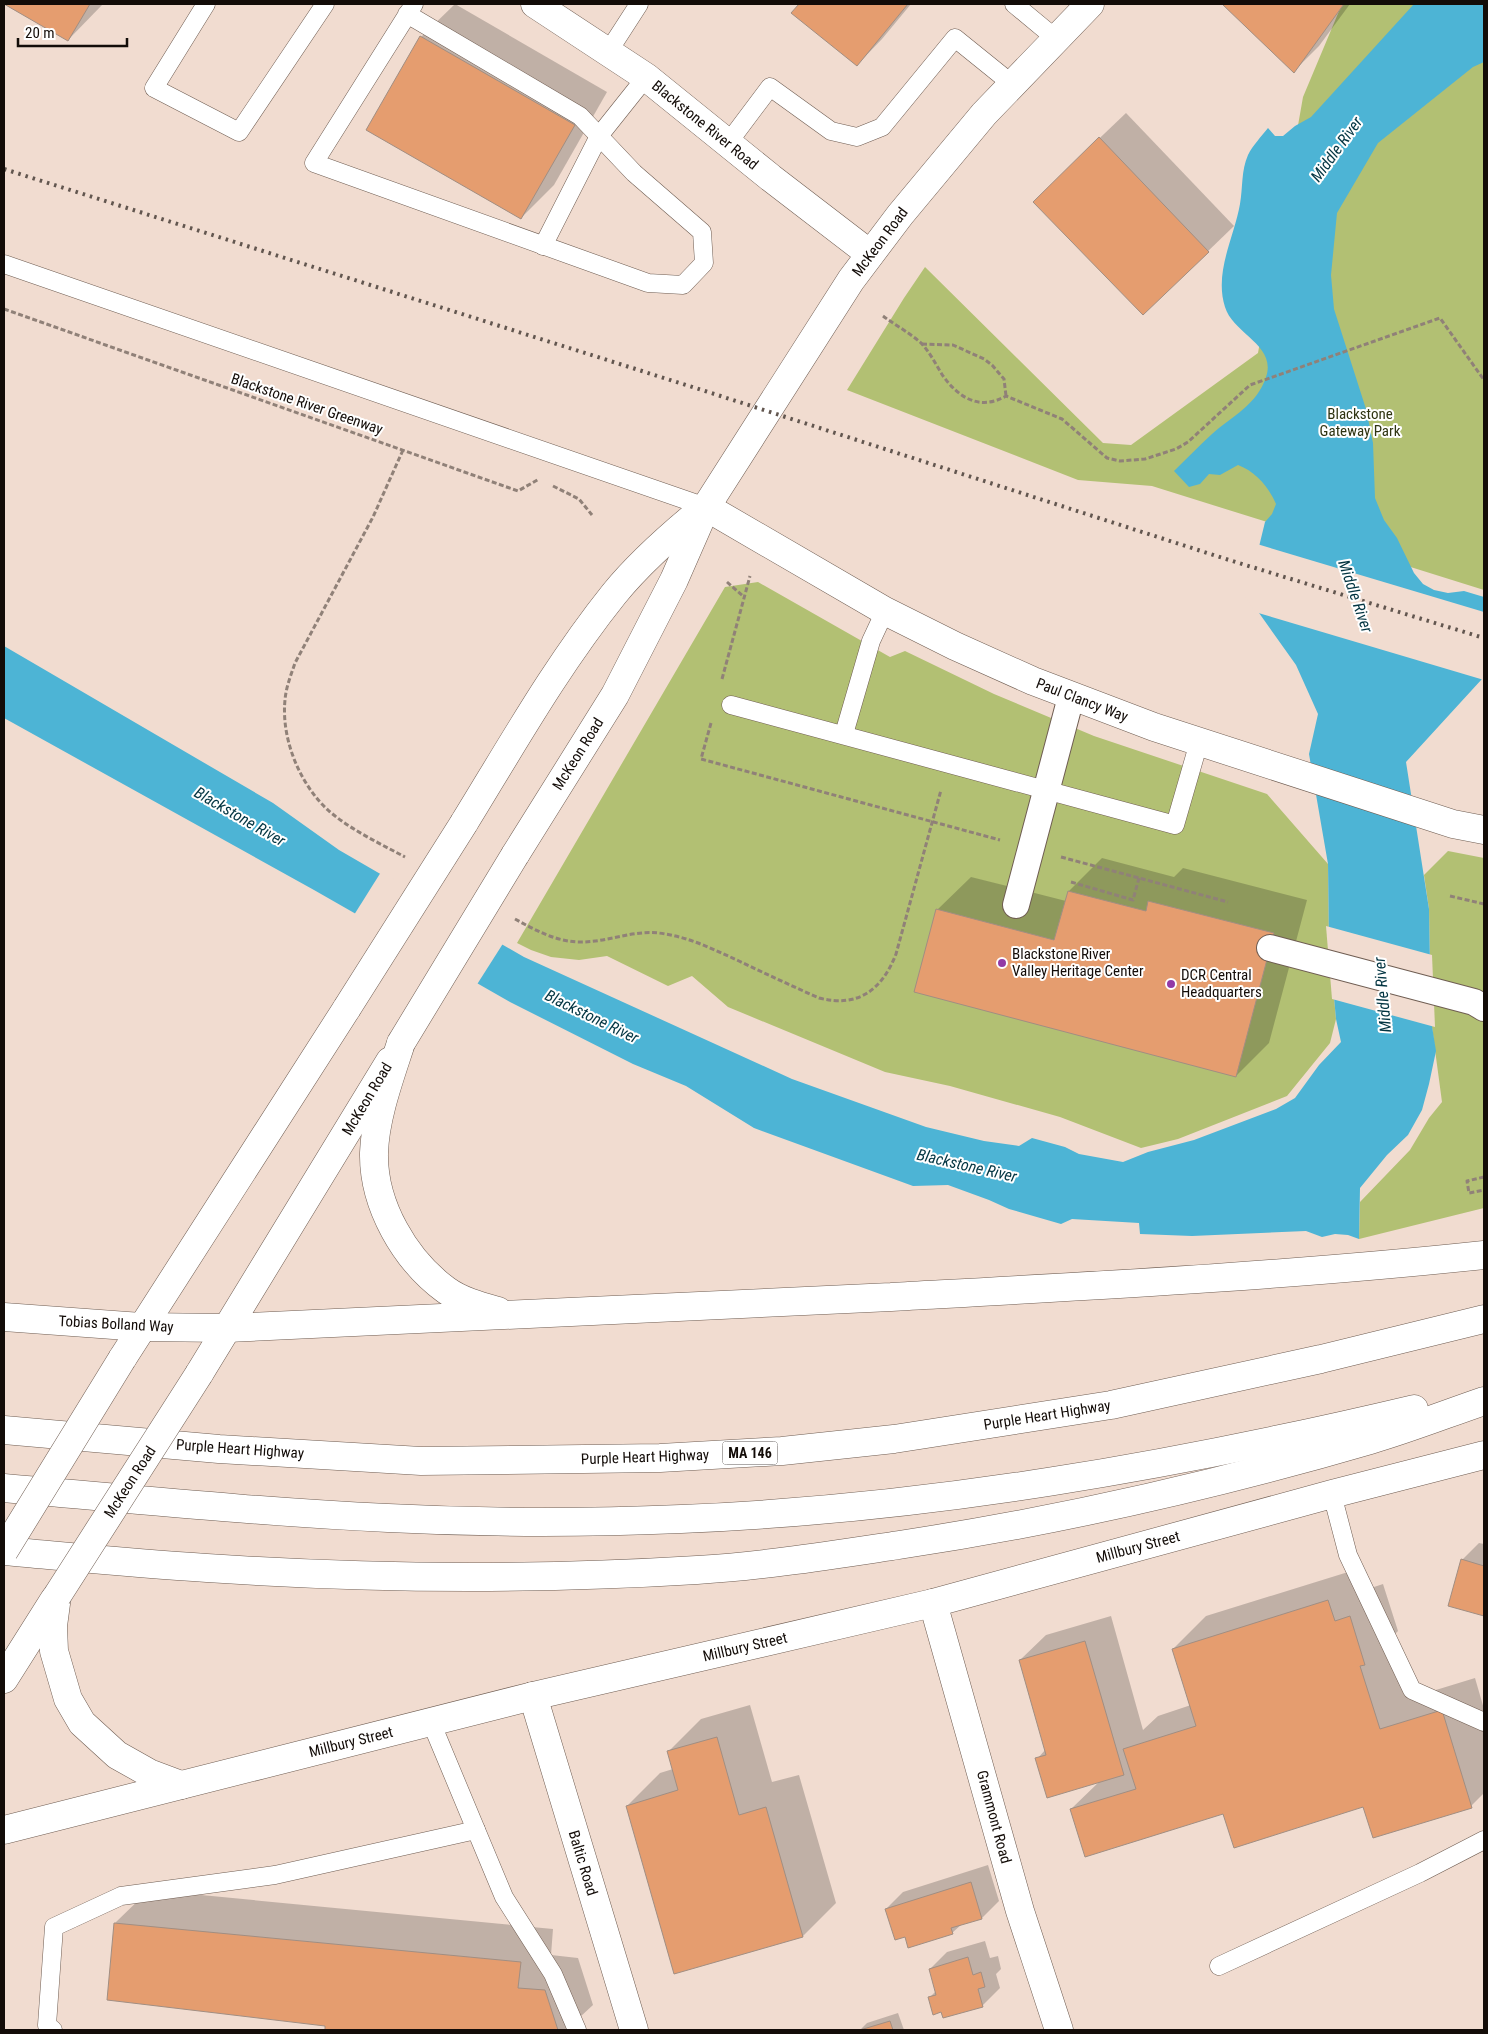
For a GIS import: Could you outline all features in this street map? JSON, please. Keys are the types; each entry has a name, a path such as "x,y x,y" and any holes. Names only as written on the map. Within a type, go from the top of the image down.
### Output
{"main road":[{"name":"Blackstone River Road","path":"535,4 646,77 870,254"},
{"name":"McKeon Road","path":"4,1679 228,1328 515,855 615,695 674,580 706,506 831,310 870,254 931,177 1012,84 1090,4"},
{"name":"McKeon Road","path":"4,1551 141,1328 347,1008 562,664 615,593 673,533 706,506"},
{"name":"Paul Clancy Way","path":"706,506 885,611 987,661 1071,697 1199,742 1453,824 1484,830"},
{"path":"401,1043 381,1111 374,1154 380,1198 397,1234 419,1267 447,1291 474,1305 514,1316"},
{"name":"Tobias Bolland Way","path":"4,1317 141,1328 228,1328 514,1316 1100,1286 1333,1270 1484,1254"},
{"name":"Purple Heart Highway","path":"4,1430 219,1449 421,1461 660,1458 782,1451 894,1439 1111,1405 1321,1359 1484,1319"},
{"path":"4,1488 388,1518 492,1522 681,1519 861,1506 1066,1480 1260,1445 1484,1392"},
{"path":"4,1551 208,1568 342,1575 470,1577 587,1575 701,1570 821,1557 947,1538 1108,1507 1268,1468 1364,1442 1484,1401"},
{"name":"Millbury Street","path":"4,1830 533,1696 933,1603 1332,1494 1484,1455"},
{"path":"57,1596 53,1626 54,1650 68,1699 82,1723 117,1755 149,1774 181,1786"},
{"name":"Grammont Road","path":"933,1603 1020,1911 1059,2030"},
{"name":"Baltic Road","path":"533,1696 634,2030"}],"street":[{"path":"1016,905 1071,697"},
{"path":"1270,948 1479,1005"}],"lane":[{"path":"206,4 154,88 239,132 325,4"},
{"path":"608,52 639,4"},
{"path":"1014,4 1055,38"},
{"path":"411,9 580,116 600,136 634,173 702,232 704,263 682,285 648,283 314,163 411,9"},
{"path":"728,143 770,87 831,131 857,137 882,127 956,38 1012,84"},
{"path":"543,246 600,136 646,77"},
{"path":"4,264 706,506"},
{"path":"844,734 871,641 885,611"},
{"path":"731,705 1175,825 1199,742"},
{"path":"1332,1494 1348,1555 1412,1690 1484,1722"},
{"path":"431,1722 504,1897 553,1974 576,2030"},
{"path":"53,2030 47,2025 54,1927 121,1896 275,1875 476,1830"},
{"path":"1220,1966 1411,1877 1484,1840"}],"path":[{"name":"Blackstone River Greenway","path":"4,309 518,491 538,478 579,499 592,515"},
{"path":"883,316 922,344 953,387 972,400 980,403 990,403 1006,396 1062,419 1107,458 1120,461 1145,459 1176,449 1188,442 1250,385 1440,318 1484,380"},
{"path":"922,344 953,344 984,358 1004,379 1006,396"},
{"path":"722,682 750,576"},
{"path":"727,582 744,596"},
{"path":"711,721 701,759 1228,902"},
{"path":"1071,882 1133,900 1139,878"},
{"path":"1450,896 1484,904"},
{"path":"1484,1177 1467,1181 1469,1193 1484,1190"}],"green space":[{"name":"Blackstone Gateway Park","path":"1342,4 1484,4 1484,590 1152,486 1078,480 847,390 925,267 1103,443 1131,445 1258,353 1303,97"},
{"path":"758,582 890,657 905,651 994,694 1094,736 1267,794 1328,864 1329,944 1336,1019 1330,1043 1287,1096 1178,1139 1141,1148 1060,1117 950,1086 885,1072 728,1007 692,976 668,986 607,956 579,960 551,957 517,943 725,587"},
{"path":"1448,851 1484,858 1484,1208 1359,1239 1360,1202 1410,1150 1429,1118 1442,1102 1431,1020 1429,909 1424,875"}],"water":[{"path":"1414,4 1484,4 1484,62 1473,67 1378,143 1337,213 1331,275 1334,309 1366,409 1373,443 1375,498 1384,520 1397,538 1414,573 1423,584 1434,590 1448,593 1464,591 1484,597 1484,673 1482,679 1406,762 1429,909 1431,1020 1436,1051 1422,1110 1408,1135 1387,1155 1360,1188 1359,1239 1348,1235 1335,1234 1322,1237 1306,1231 1192,1236 1140,1234 1139,1223 1072,1219 1061,1224 1009,1209 948,1185 913,1186 754,1128 686,1086 633,1064 510,1002 314,890 4,718 4,646 273,803 339,850 524,957 792,1079 926,1127 984,1141 1019,1146 1032,1138 1065,1147 1079,1154 1123,1162 1148,1152 1194,1140 1276,1109 1295,1098 1319,1065 1341,1042 1336,1019 1329,944 1328,864 1309,754 1318,714 1296,665 1247,596 1265,522 1272,514 1276,504 1269,491 1261,480 1238,465 1220,475 1209,474 1200,484 1189,487 1174,471 1212,434 1250,403 1262,387 1266,377 1268,366 1265,356 1253,340 1236,325 1225,307 1222,294 1223,268 1240,204 1243,173 1248,155 1268,128 1275,136 1283,136 1295,126 1311,117"}],"pier":[{"path":"1257,544 1484,612 1484,680 1255,612 1245,596"},
{"path":"381,872 504,942 476,986 354,915"},
{"path":"1326,926 1432,955 1435,1027 1332,999"}],"building":[{"path":"4,4 90,4 68,41"},
{"path":"799,4 908,4 857,66 791,13"},
{"path":"1222,4 1344,4 1294,73"},
{"path":"420,36 575,125 521,219 366,130"},
{"path":"1099,137 1209,252 1143,315 1033,202"},
{"path":"1068,891 1146,911 1148,901 1274,933 1236,1077 914,992 936,909 1054,940"},
{"path":"1461,1559 1484,1566 1484,1616 1448,1606"},
{"path":"1328,1600 1335,1621 1350,1616 1365,1665 1360,1666 1380,1729 1442,1710 1472,1808 1373,1838 1363,1807 1234,1848 1223,1814 1085,1857 1070,1809 1136,1789 1123,1749 1196,1726 1172,1649"},
{"path":"1085,1641 1124,1775 1047,1798 1035,1758 1046,1755 1019,1660"},
{"path":"717,1737 739,1815 766,1807 803,1937 674,1974 626,1806 678,1790 667,1751"},
{"path":"971,1882 982,1919 951,1928 953,1934 908,1948 905,1937 895,1940 885,1909"},
{"path":"114,1923 521,1962 518,1988 545,1990 558,2030 325,2030 325,2026 107,2000"},
{"path":"968,1957 973,1975 981,1972 985,1987 978,1989 983,2007 943,2018 941,2012 933,2015 928,1997 936,1995 929,1969"},
{"path":"890,2021 893,2030 860,2030"}],"railway":[{"path":"4,169 705,391 1229,560 1484,638"}],"place":[{"name":"Blackstone River Valley Heritage Center","path":"1002,963"},
{"name":"DCR Central Headquarters","path":"1171,984"}],"water label":[{"name":"Middle River","path":"1336,149"},
{"name":"Middle River","path":"1356,596"},
{"name":"Blackstone River","path":"240,816"},
{"name":"Middle River","path":"1382,995"},
{"name":"Blackstone River","path":"592,1016"},
{"name":"Blackstone River","path":"967,1165"}]}
